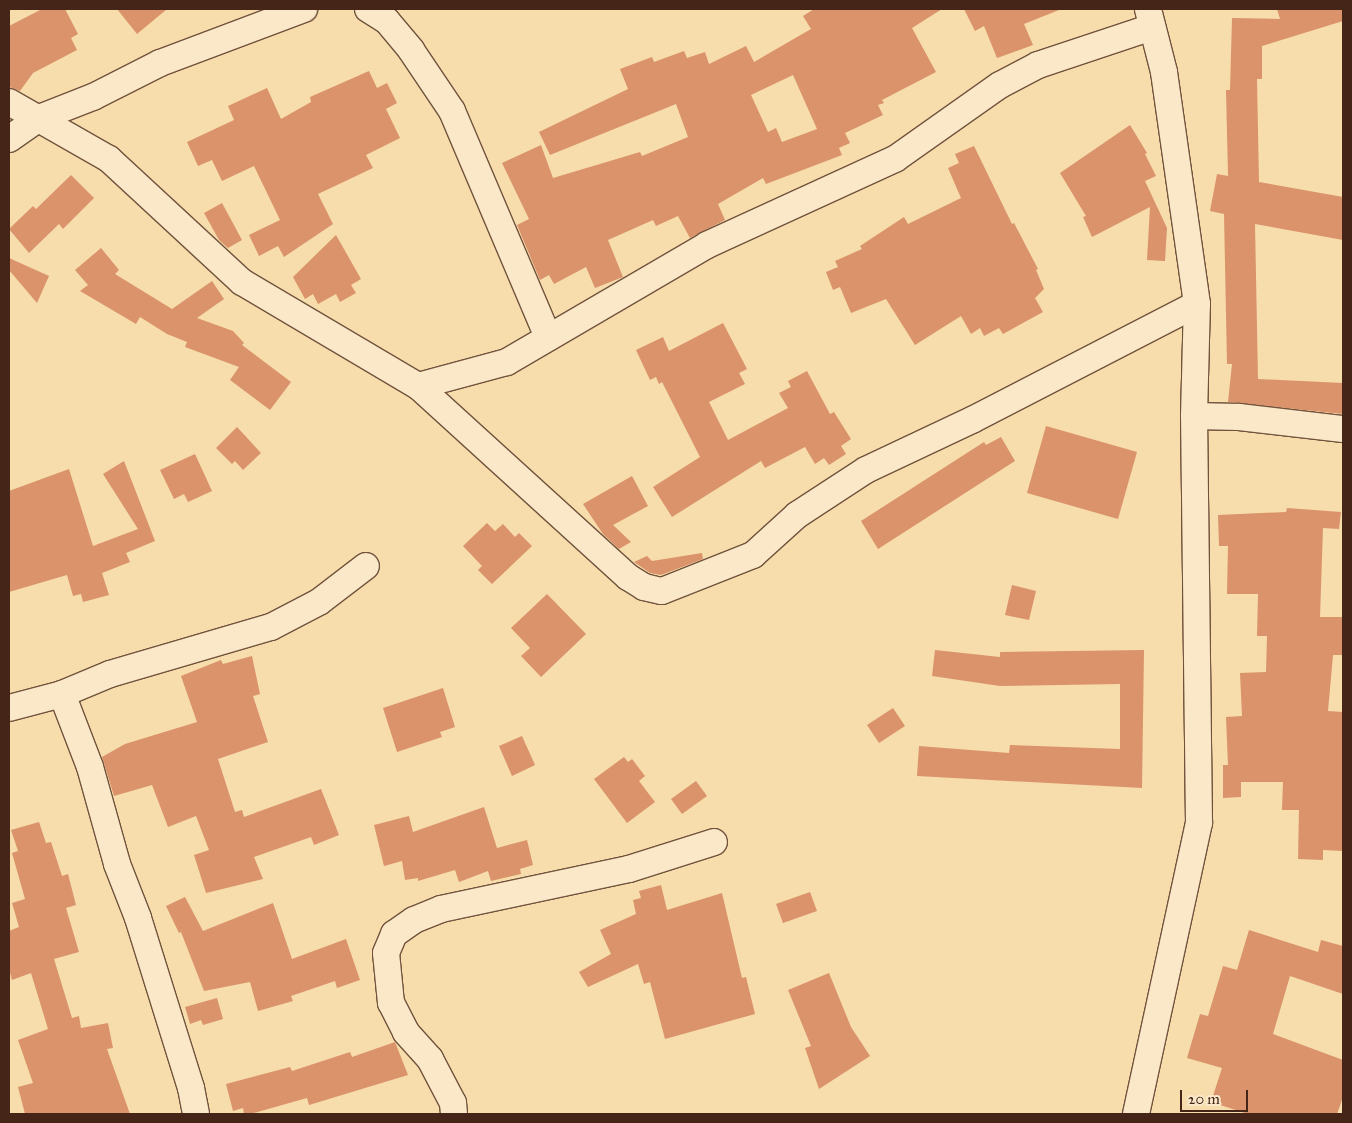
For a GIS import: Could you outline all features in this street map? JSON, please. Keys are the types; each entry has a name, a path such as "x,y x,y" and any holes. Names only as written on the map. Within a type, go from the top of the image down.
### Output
{"street":[{"path":"9,138 39,118 93,97 160,63 304,9"},
{"path":"368,9 387,21 411,50 452,112 548,338"},
{"path":"418,386 508,362 707,245 895,159 1000,85 1038,64 1150,18 1164,72 1197,304 1194,416 1199,823 1136,1114"},
{"path":"9,102 109,159 242,282 418,386 628,577 644,587 662,591 753,555 797,515 866,470 972,420 1197,304"},
{"path":"1194,416 1239,417 1343,429"},
{"path":"9,708 62,694 110,674 271,627 319,602 366,566"},
{"path":"62,694 90,767 117,864 138,918 192,1088 196,1114"},
{"path":"454,1114 453,1103 430,1059 406,1032 391,1003 386,953 394,934 414,920 441,909 629,869 714,842"}],"building":[{"path":"42,9 65,9 78,34 71,38 77,50 33,73 20,91 9,87 9,26"},
{"path":"117,9 167,9 137,34"},
{"path":"814,9 942,9 912,28 936,72 882,100 884,103 878,105 883,115 845,133 850,143 839,148 842,155 766,184 763,178 718,204 725,220 690,238 678,216 656,226 653,220 608,240 623,277 595,288 586,267 554,284 549,275 540,280 517,225 529,219 502,163 541,145 553,178 640,152 642,156 688,137 676,104 550,155 539,132 628,89 620,69 652,57 654,62 684,51 687,58 705,52 709,64 746,46 754,62 811,29 803,16","holes":["793,75 817,129 782,142 776,128 768,132 751,95"]},
{"path":"964,9 1059,10 1024,24 1033,45 997,58 984,26 975,31"},
{"path":"1277,9 1343,9 1343,21 1262,46 1262,79 1257,79 1259,182 1343,197 1343,240 1255,224 1258,379 1343,383 1343,414 1228,402 1232,364 1227,364 1224,214 1210,211 1217,174 1228,176 1226,90 1230,90 1232,18 1280,19"},
{"path":"369,71 377,88 387,83 397,103 386,109 400,138 366,155 373,168 318,194 333,224 284,257 278,246 259,256 249,235 280,220 254,166 222,181 212,160 198,166 187,142 234,120 228,106 267,88 281,119 311,102 310,97"},
{"path":"1130,125 1147,153 1145,154 1156,176 1145,181 1167,228 1165,261 1147,260 1150,207 1092,237 1083,217 1086,216 1060,173"},
{"path":"974,146 1012,224 1014,223 1038,269 1036,270 1044,289 1035,298 1043,312 1003,334 999,328 984,336 980,328 971,334 961,316 915,345 886,299 851,313 840,287 833,290 826,272 838,267 835,261 862,249 860,246 904,217 908,224 961,198 948,168 959,163 955,154"},
{"path":"71,175 94,198 63,229 59,224 29,253 9,229 33,206 36,209"},
{"path":"222,203 242,240 228,248 219,240 204,213"},
{"path":"336,235 361,279 351,285 356,293 340,302 336,294 318,304 313,294 305,299 293,277"},
{"path":"101,248 119,270 115,274 172,309 212,281 224,299 197,318 233,331 244,343 242,345 291,382 270,410 230,380 239,367 185,347 187,342 167,334 140,317 136,324 80,291 88,285 75,270"},
{"path":"9,258 49,276 37,303 9,270"},
{"path":"723,323 747,369 739,373 745,384 709,402 728,440 788,408 779,393 791,387 788,381 807,371 830,414 834,412 851,439 841,446 846,454 829,465 824,458 815,464 805,447 765,468 761,461 672,517 653,487 700,457 662,382 659,384 656,377 650,380 636,350 663,337 669,351"},
{"path":"1046,426 1137,452 1118,519 1027,493"},
{"path":"237,427 261,453 243,470 235,461 232,464 216,448"},
{"path":"1001,437 1015,461 878,549 861,521 984,442 986,445"},
{"path":"195,454 212,491 188,502 184,494 174,499 160,470"},
{"path":"124,461 155,541 126,553 130,562 102,573 109,595 83,602 81,594 73,596 67,575 9,592 9,491 69,469 93,546 138,529 103,474"},
{"path":"632,476 648,506 613,525 631,542 619,549 603,534 583,504"},
{"path":"1287,508 1341,512 1339,529 1323,528 1320,617 1343,617 1343,655 1333,655 1328,711 1343,712 1343,851 1323,850 1323,860 1298,859 1299,810 1282,810 1283,782 1241,782 1241,797 1223,798 1223,765 1228,765 1226,717 1242,716 1240,673 1266,672 1267,636 1257,636 1258,594 1227,594 1228,546 1219,546 1218,515 1286,512"},
{"path":"487,523 495,531 503,524 515,537 519,533 532,546 492,584 478,570 482,566 463,546"},
{"path":"702,553 703,559 661,575 650,573 634,562 647,556 652,561"},
{"path":"1012,585 1036,591 1029,620 1005,615"},
{"path":"547,594 586,634 541,677 521,656 530,648 511,628"},
{"path":"935,650 1000,657 1000,652 1144,650 1142,788 917,776 919,746 1009,753 1010,745 1120,749 1120,684 1000,686 932,676"},
{"path":"252,656 260,694 253,696 268,742 218,759 235,812 242,810 244,817 321,789 339,835 314,845 311,837 254,857 263,879 206,893 194,855 209,850 196,816 168,827 152,785 114,796 102,757 125,744 197,722 181,676 221,660 223,664"},
{"path":"443,688 455,727 440,732 442,737 397,752 383,708"},
{"path":"893,708 905,726 879,743 867,725"},
{"path":"522,736 535,765 512,776 499,746"},
{"path":"624,757 628,762 632,759 645,776 639,781 655,802 627,823 594,779"},
{"path":"696,781 707,796 682,814 671,799"},
{"path":"484,807 497,848 527,840 533,865 520,869 521,874 491,881 488,871 459,882 455,870 418,881 418,878 405,880 402,861 384,866 374,825 409,816 413,832"},
{"path":"39,822 46,843 51,842 62,876 68,874 76,905 66,908 79,952 54,959 72,1018 79,1016 81,1028 108,1023 113,1048 107,1049 130,1114 25,1114 18,1087 33,1083 18,1040 48,1029 31,973 12,980 9,969 9,931 19,927 12,903 25,899 12,853 18,851 11,830"},
{"path":"661,885 667,910 722,893 742,978 746,977 755,1014 665,1039 650,982 644,984 638,964 588,987 579,972 611,954 600,930 636,914 633,900 641,898 639,891"},
{"path":"810,892 817,911 783,923 776,904"},
{"path":"185,897 203,931 273,903 292,959 346,939 360,980 337,988 335,981 291,996 293,1001 258,1011 250,982 204,991 181,932 179,933 166,906"},
{"path":"1249,930 1318,952 1321,940 1343,946 1343,994 1290,976 1273,1034 1343,1060 1343,1097 1337,1114 1248,1114 1211,1102 1222,1068 1187,1058 1200,1014 1208,1016 1223,966 1237,970"},
{"path":"829,973 851,1027 870,1056 819,1089 805,1048 811,1046 788,990"},
{"path":"217,998 223,1019 203,1025 201,1020 190,1024 185,1007"},
{"path":"395,1042 408,1075 309,1105 307,1098 250,1114 244,1114 243,1108 233,1111 226,1084 290,1067 292,1071 350,1052 352,1057"}]}
